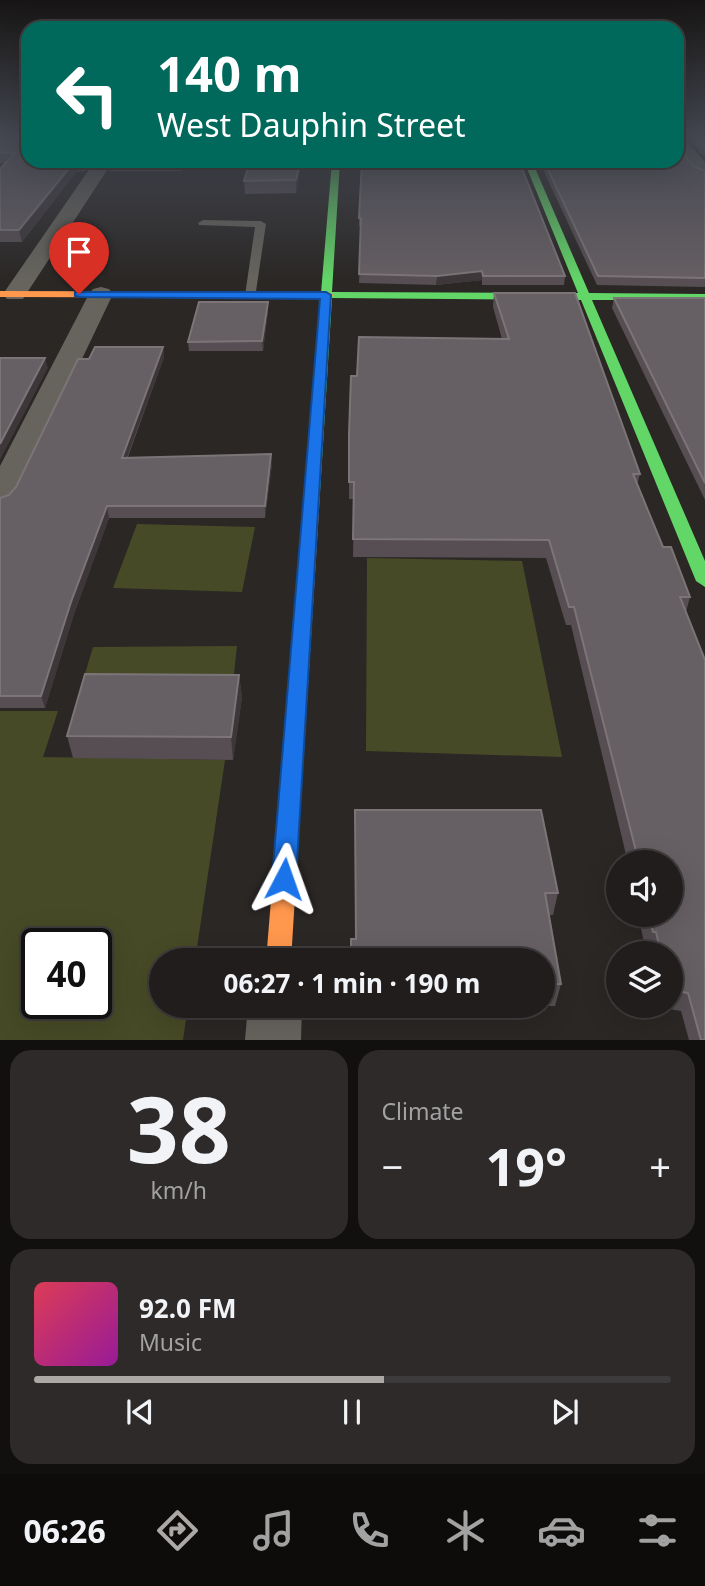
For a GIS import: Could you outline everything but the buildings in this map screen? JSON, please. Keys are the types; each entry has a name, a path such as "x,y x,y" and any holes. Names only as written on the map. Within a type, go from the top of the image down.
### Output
{"street":[{"path":"7,294 88,184"},
{"path":"279,948 333,184"},
{"path":"538,184 705,581"},
{"path":"7,294 705,297"},
{"path":"0,497 101,294"},
{"path":"273,1040 274,1018"}],"lane":[{"path":"203,223 261,224 251,295"}],"green space":[{"path":"137,524 255,527 242,592 113,588"},
{"path":"367,558 522,561 562,757 366,751"},
{"path":"237,646 233,683 82,684 93,647"},
{"path":"0,711 58,711 43,757 225,760 197,948 149,948 149,1018 186,1018 183,1040 0,1040"}],"traffic: fast":[{"path":"311,509 334,184"},
{"path":"537,184 705,581"},
{"path":"328,295 705,297"}],"traffic: slow":[{"path":"0,294 328,295"},
{"path":"279,948 311,509"}],"route":[{"path":"79,294 326,295 284,879"}]}
